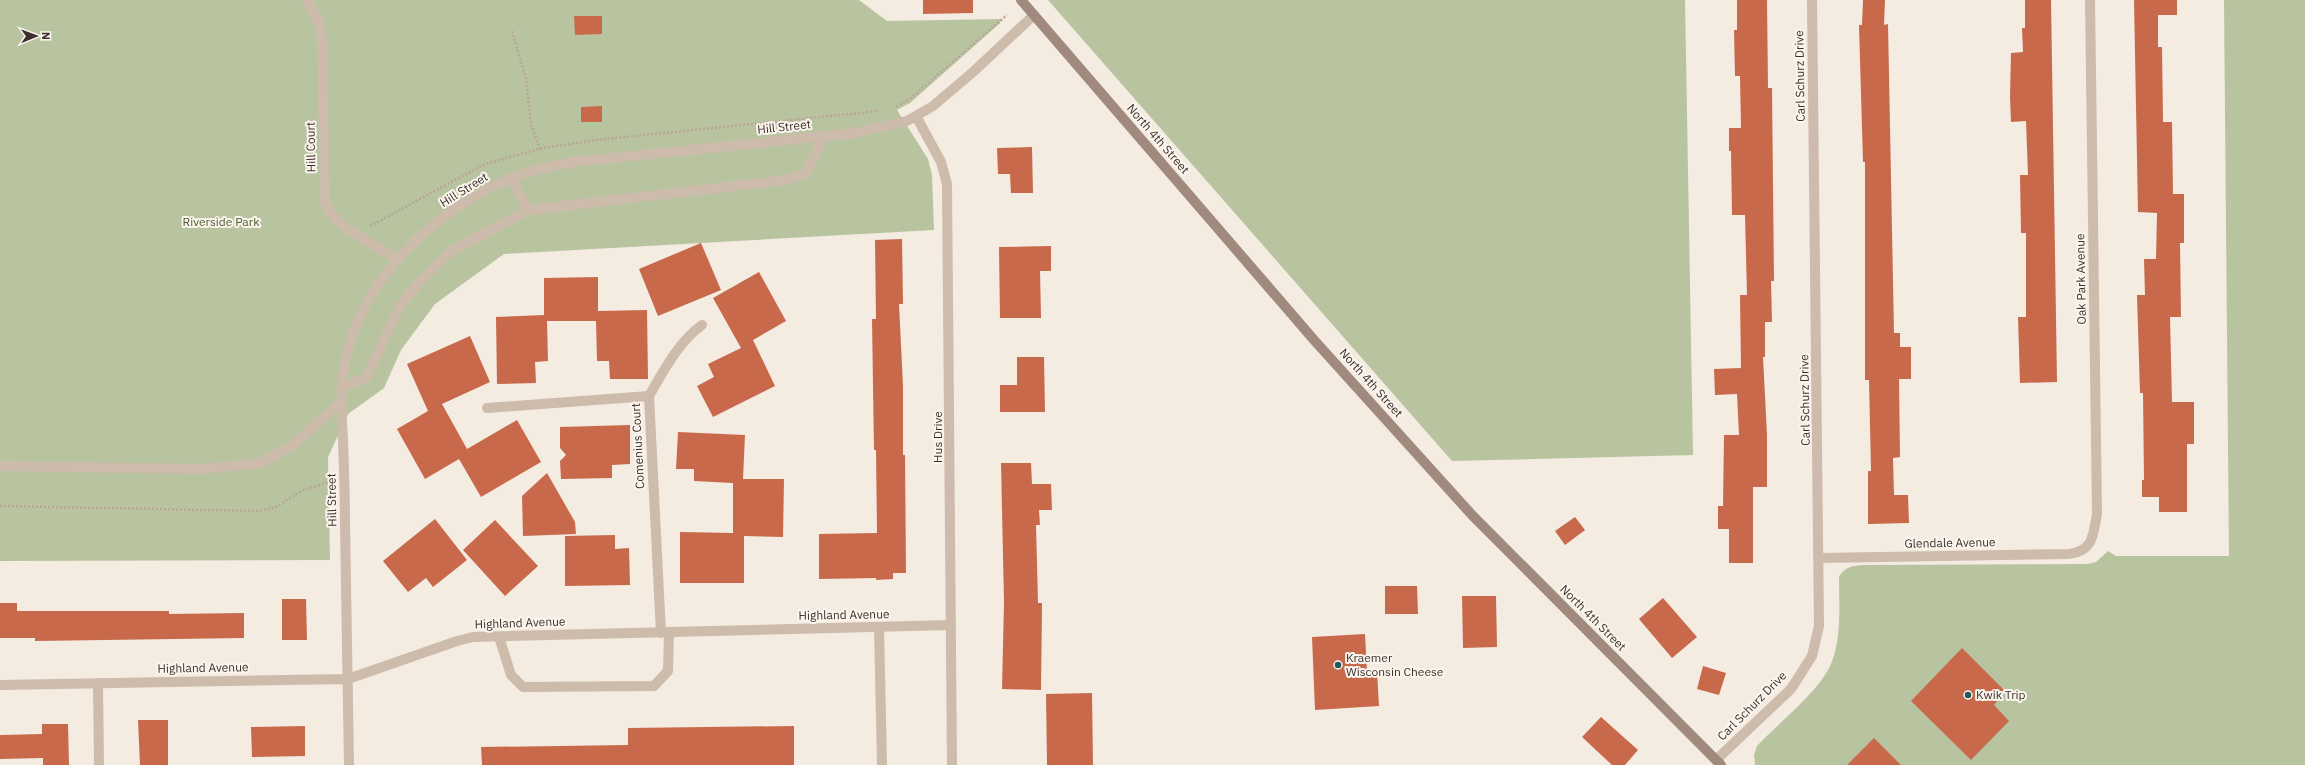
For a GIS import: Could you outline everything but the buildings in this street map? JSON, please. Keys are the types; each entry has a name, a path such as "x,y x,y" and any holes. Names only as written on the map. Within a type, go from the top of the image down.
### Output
{"street":[{"name":"Hill Court","path":"307,0 320,25 322,38 325,202 328,211 355,233 398,259"},
{"name":"North 4th Street","path":"1021,0 1314,340 1472,516 1719,763"},
{"name":"Carl Schurz Drive","path":"1719,763 1791,689 1812,656 1819,626 1820,558 1812,0"},
{"name":"Oak Park Avenue","path":"2080,552 2089,545 2096,514 2090,0"},
{"name":"Hill Street","path":"349,765 345,476 341,402 342,387 347,354 363,311 398,259 450,212 493,186 510,178 541,168 574,162 825,136 884,127 906,121 933,106 973,72 1034,15"},
{"name":"Hus Drive","path":"916,116 941,162 947,184 952,765"},
{"path":"342,387 366,378 400,306 451,251 530,210 785,180 805,174 825,136"},
{"path":"510,178 530,210"},
{"path":"649,396 664,370 692,332 702,325"},
{"name":"Comenius Court","path":"487,408 649,396 668,671 654,686 523,687 511,675 499,636"},
{"path":"0,466 202,469 260,463 292,446 341,402"},
{"name":"Glendale Avenue","path":"1820,558 2080,552"},
{"name":"Highland Avenue","path":"0,685 348,679 457,641 473,637 951,625"},
{"path":"879,627 882,765"},
{"path":"98,683 99,765"}],"path":[{"path":"892,108 912,98 1007,15"},
{"path":"512,31 524,72 531,124 540,149"},
{"path":"355,233 485,164 540,149 596,140 882,111"},
{"path":"0,506 259,511 276,507 301,491 345,476"}],"green space":[{"name":"Riverside Park","path":"0,0 859,0 887,21 1002,19 999,24 910,103 897,110 928,159 932,175 934,230 504,254 435,304 401,350 384,388 348,414 328,457 330,560 0,561"},
{"path":"1048,0 1685,0 1693,455 1452,461"},
{"path":"2224,0 2305,0 2305,765 1755,765 1754,755 1757,746 1808,696 1825,675 1831,664 1837,643 1839,577 1841,573 1850,567 1864,565 2087,564 2096,562 2108,551 2116,556 2229,556"}],"place":[{"name":"Kraemer Wisconsin Cheese","path":"1338,665"},
{"name":"Kwik Trip","path":"1968,695"}]}
